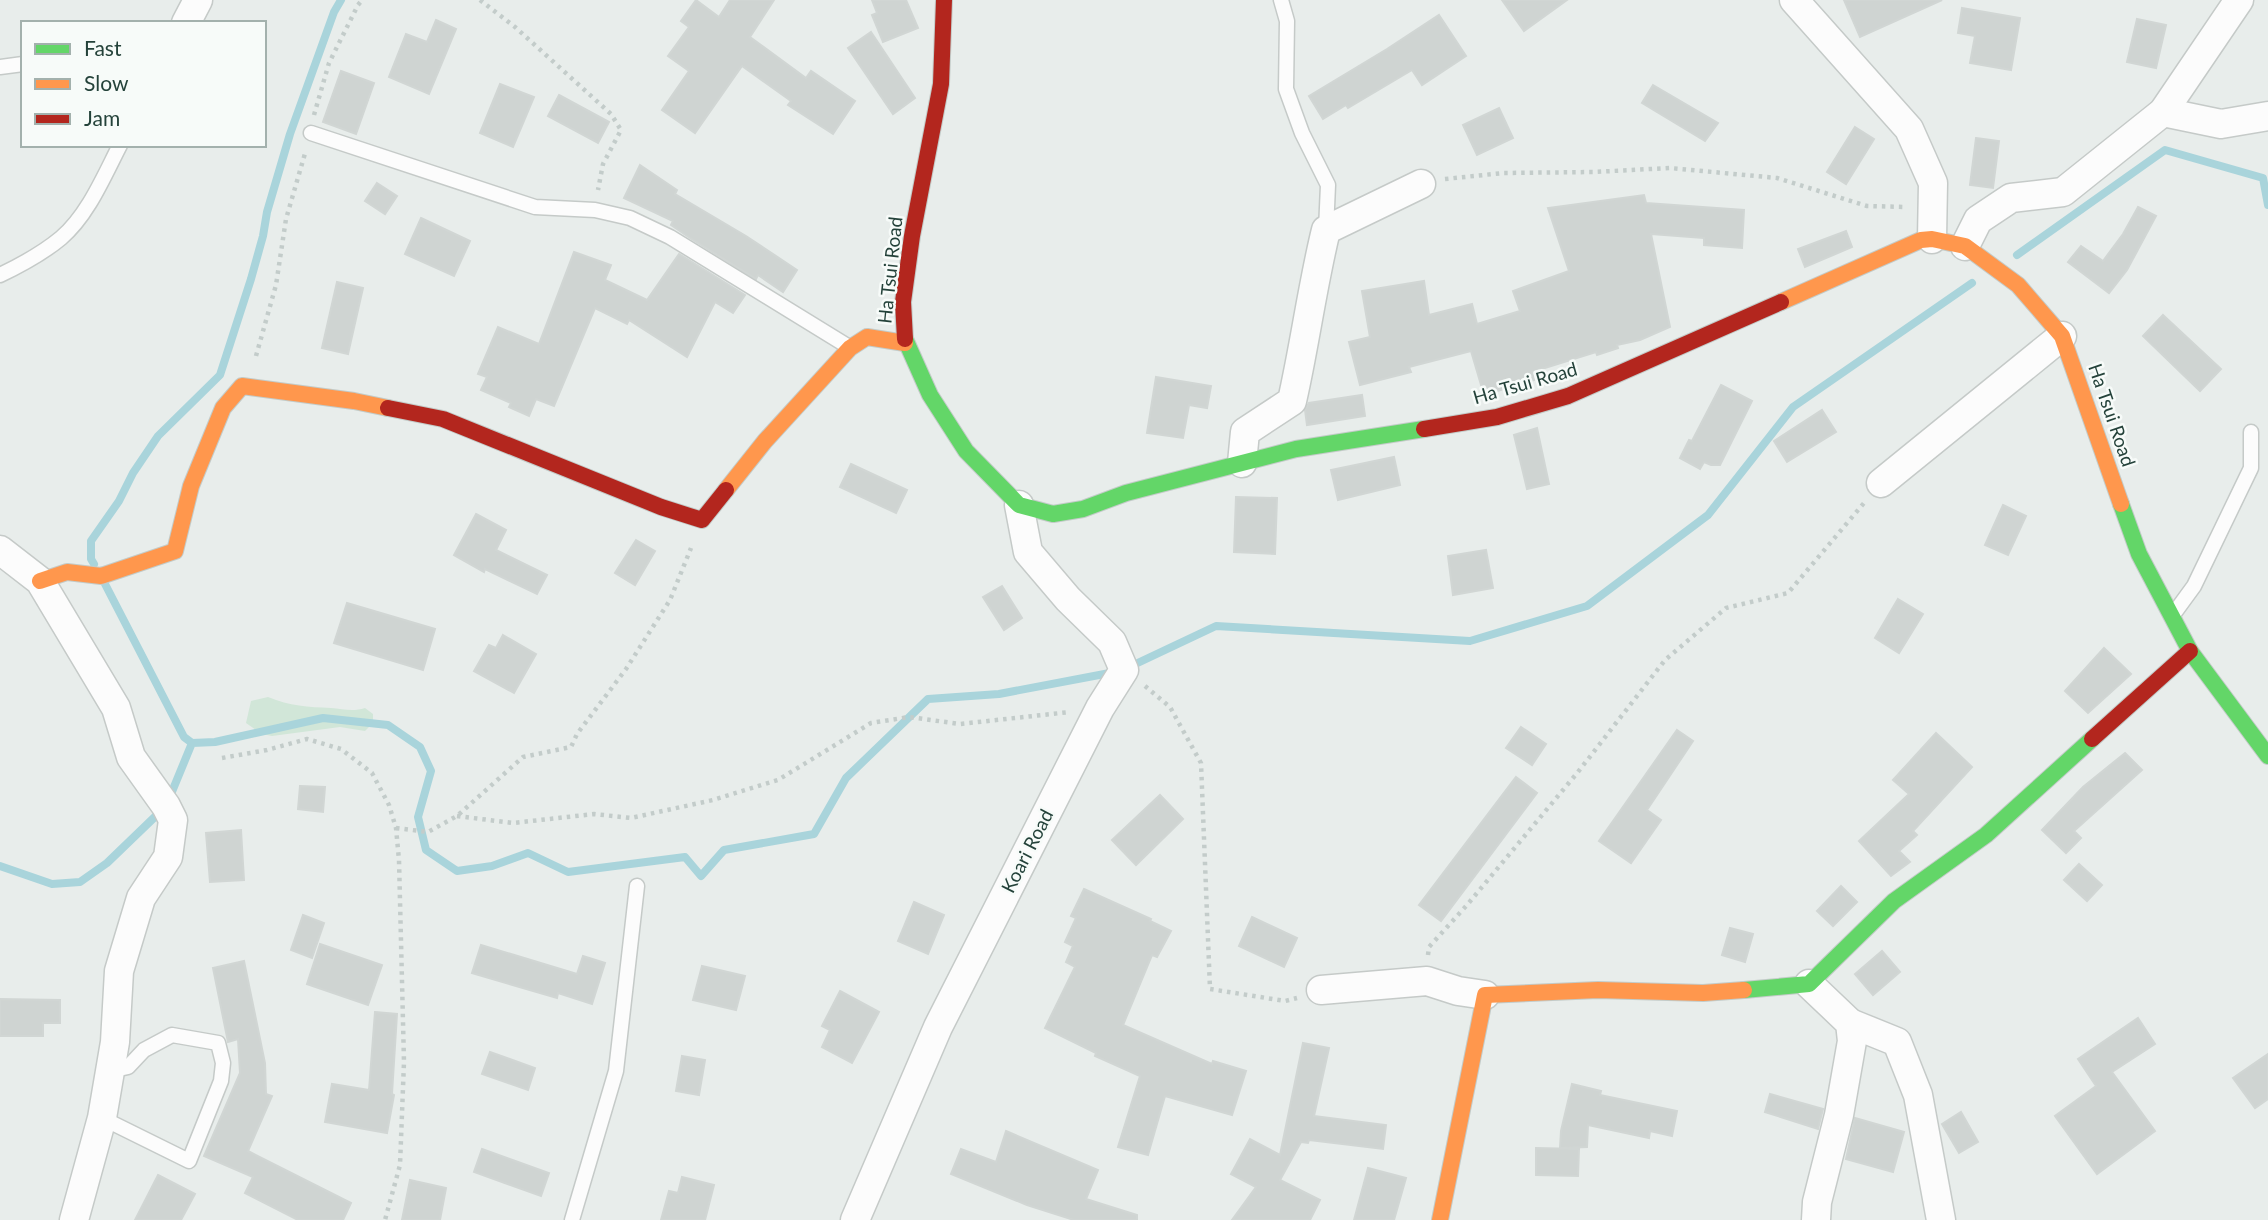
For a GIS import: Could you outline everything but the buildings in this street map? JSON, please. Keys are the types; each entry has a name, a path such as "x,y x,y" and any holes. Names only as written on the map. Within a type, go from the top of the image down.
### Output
{"street":[{"path":"187,21 198,0"},
{"name":"Ha Tsui Road","path":"944,0 942,85 912,236 902,325 905,343 930,396 966,451 1019,505 1053,514 1083,509 1126,493 1296,449 1497,417 1568,396 1908,245 1932,239 1965,246 2018,285 2062,335 2139,554 2190,650 2268,756"},
{"path":"1794,0 1909,129 1933,183 1932,239"},
{"path":"1965,246 1978,220 2011,198 2063,192 2163,112 2239,0"},
{"path":"2163,112 2221,124 2268,116"},
{"path":"1242,463 1245,432 1292,401 1303,356 1312,286 1325,230 1421,184"},
{"path":"1881,483 2062,335"},
{"path":"40,581 67,572 101,576 175,551 191,486 218,419 223,408 242,386 354,401 443,419 660,507 702,520 765,441 850,348 867,337 905,343"},
{"name":"Koari Road","path":"855,1220 938,1027 1100,708 1124,670 1112,642 1068,599 1028,552 1019,505"},
{"path":"0,550 40,581 116,708 131,757 173,820 168,857 141,898 119,971 116,1042 103,1118 74,1220"},
{"path":"1321,990 1427,981 1458,991 1485,995 1598,990 1703,993 1809,984 1894,901 1986,835 2190,650"},
{"path":"1809,984 1850,1023 1897,1042 1917,1095 1941,1220"},
{"path":"1440,1220 1485,995"},
{"path":"1816,1220 1817,1202 1841,1103 1852,1041 1850,1023"}],"lane":[{"path":"1281,0 1287,21 1286,89 1302,133 1328,186 1325,230"},
{"path":"0,67 21,64"},
{"path":"311,134 535,207 595,210 630,218 670,237 850,348"},
{"path":"0,275 22,264 63,236 85,209 119,147"},
{"path":"2172,616 2194,586 2251,468 2251,432"},
{"path":"572,1220 616,1072 637,886"},
{"path":"103,1118 189,1161 221,1081 223,1063 218,1044 172,1035 144,1050 128,1067 110,1071"}],"path":[{"path":"242,386 254,362 276,285 286,219 329,62 362,0"},
{"path":"480,0 515,27 602,105 621,130 603,164 595,210"},
{"path":"1421,184 1433,180 1503,173 1670,168 1777,178 1867,206 1933,206"},
{"path":"1427,981 1429,947 1578,772 1665,660 1726,608 1788,593 1881,483"},
{"path":"396,828 428,832 457,816 523,757 570,747 626,669 670,600 702,520"},
{"path":"1170,707 1202,763 1210,989 1286,1001 1321,990"},
{"path":"457,816 513,822 594,814 631,818 713,800 778,780 871,723 909,717 960,724 1100,708"},
{"path":"222,758 307,739 341,749 372,774 389,805 396,828 404,1062 400,1165 385,1220"}],"green space":[{"path":"268,697 307,706 352,710 365,708 373,714 373,723 365,731 340,727 272,736 262,734 246,723 251,701"}],"waterway":[{"path":"94,564 91,559 91,541 119,501 133,473 158,436 220,375 251,279 290,134 334,12 341,0"},
{"path":"2017,255 2165,150 2263,178 2268,205"},
{"path":"1127,668 1216,626 1470,641 1587,606 1708,515 1793,407 1972,283"},
{"path":"105,584 184,737 192,743"},
{"path":"169,799 192,743 215,742 323,718 388,725 420,747 431,771 418,817 426,850 457,871 492,866 528,853 568,872 685,857 701,876 724,850 814,834 846,778 928,699 999,694 1115,672"},
{"path":"0,866 52,884 80,882 107,863 162,810"}],"traffic: fast":[{"path":"905,339 930,395 966,451 1019,505 1053,514 1083,509 1126,493 1296,449 1424,429"},
{"path":"2121,504 2139,554 2190,651 2268,756"},
{"path":"1744,990 1809,984 1894,901 1986,835 2092,739"}],"traffic: slow":[{"path":"1781,302 1921,240 1932,239 1965,246 2018,285 2062,336 2121,504"},
{"path":"726,490 765,441 850,348 867,337 905,343"},
{"path":"40,581 67,572 101,576 175,551 191,486 223,408 242,386 388,408"},
{"path":"1440,1220 1485,995 1598,990 1703,993 1744,990"}],"traffic: jam":[{"path":"905,339 903,302 912,236 941,84 944,0"},
{"path":"1424,429 1497,417 1568,396 1781,302"},
{"path":"388,408 443,419 661,507 702,520 726,490"},
{"path":"2092,739 2190,651"}]}
